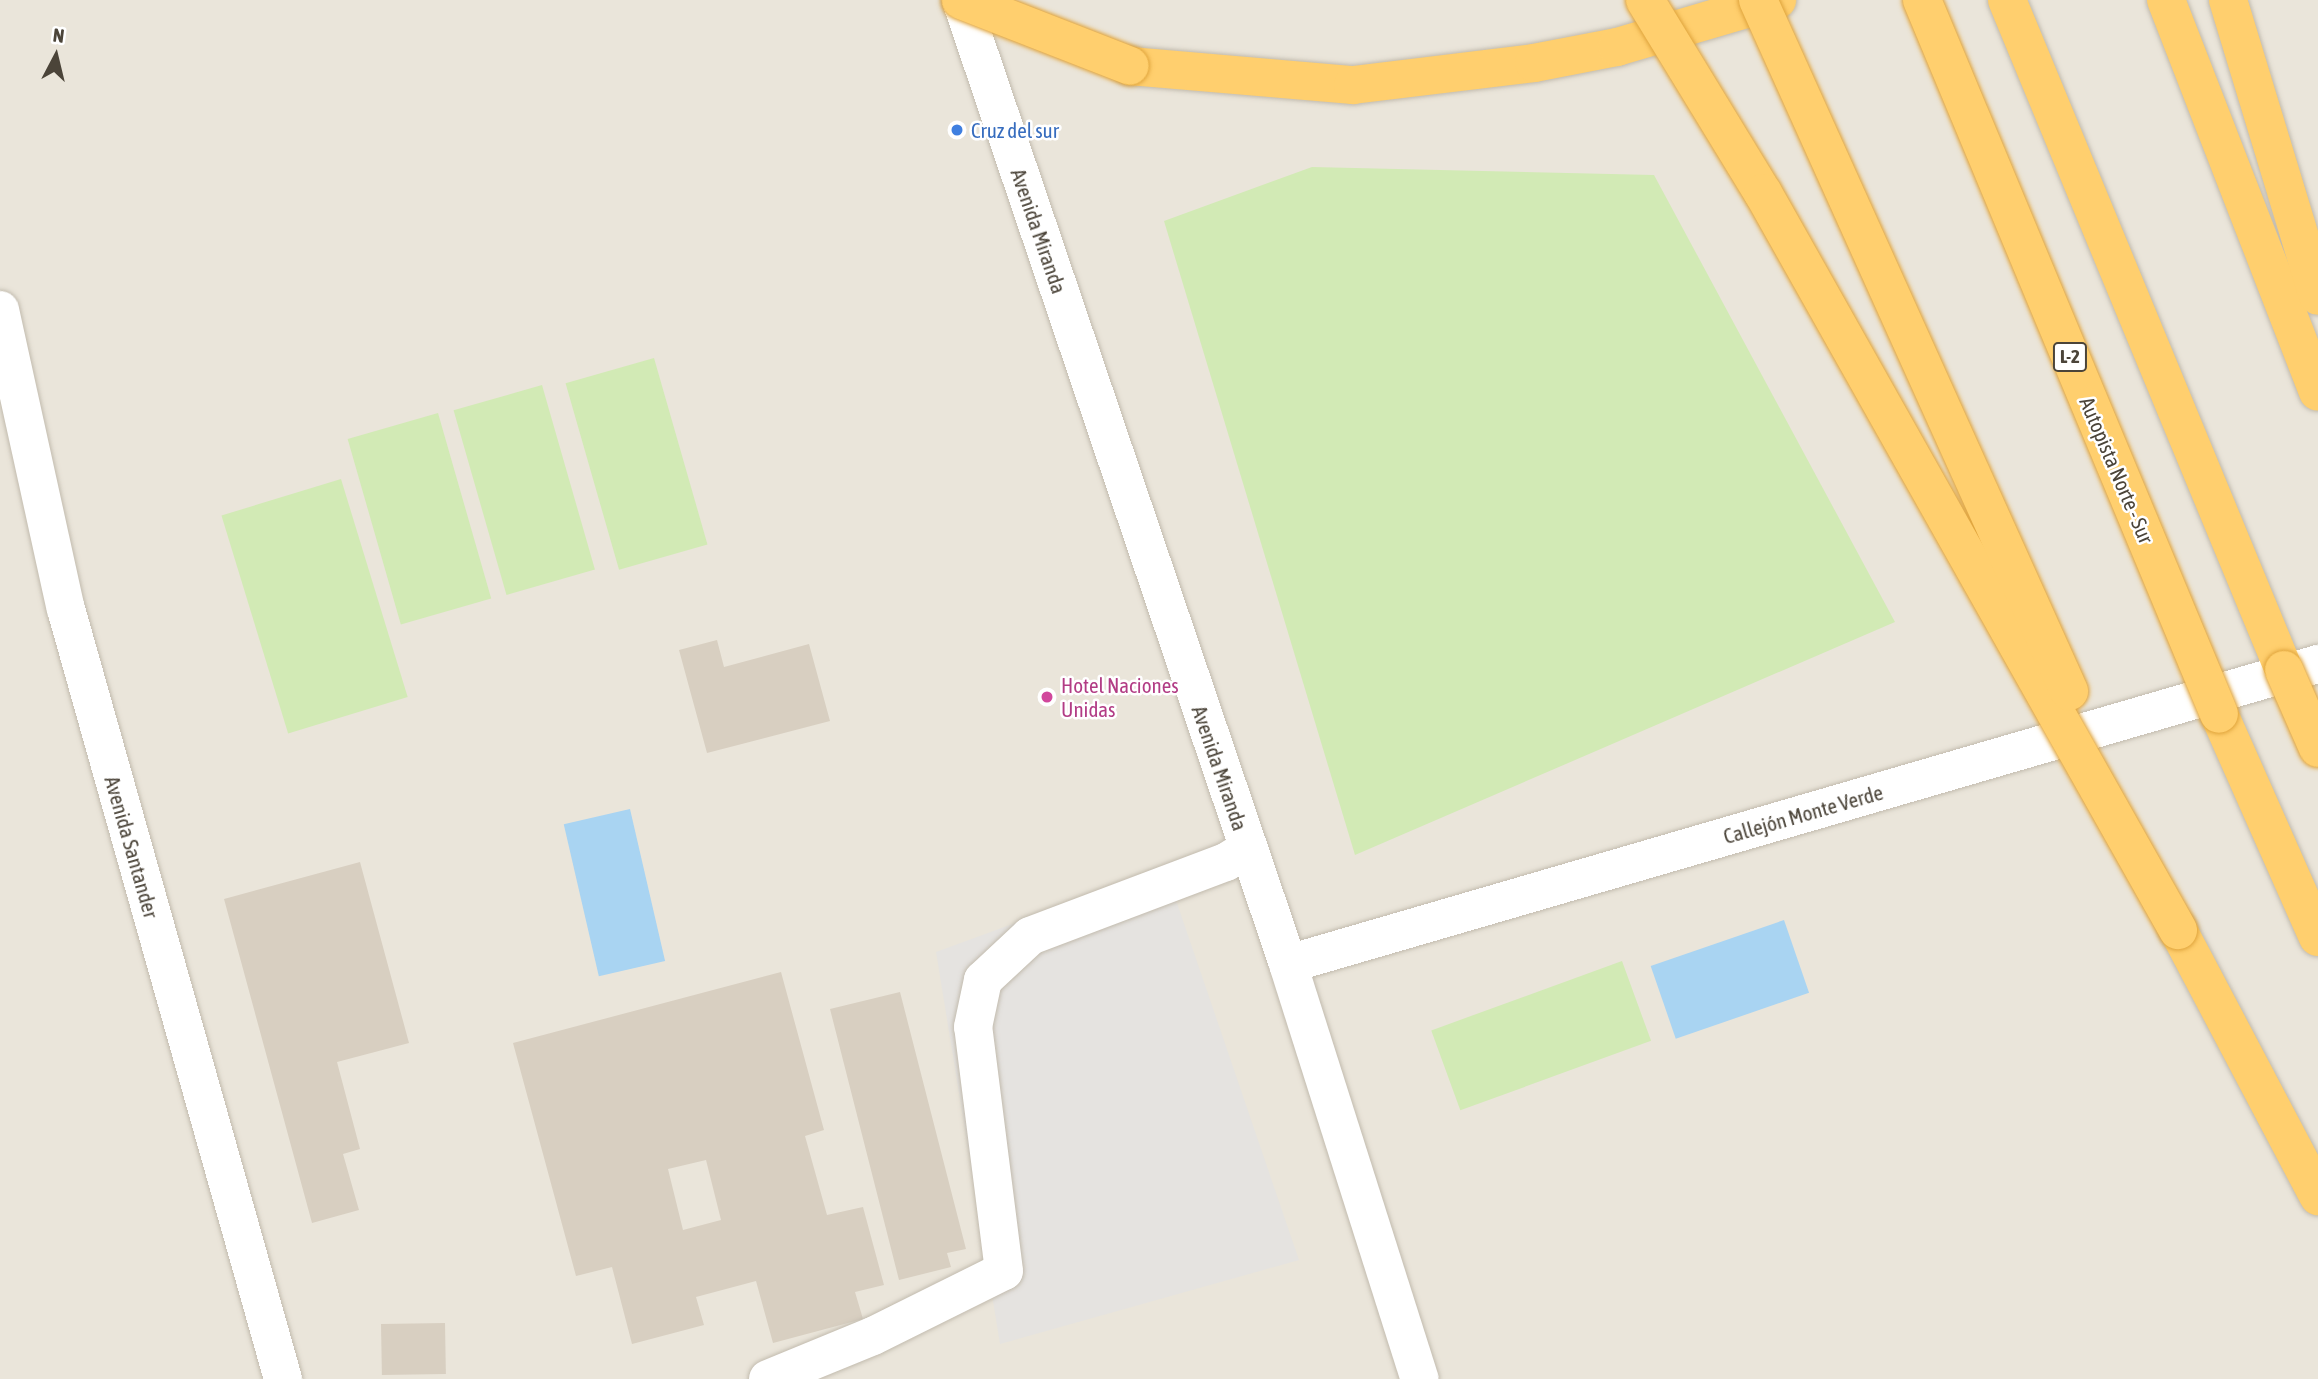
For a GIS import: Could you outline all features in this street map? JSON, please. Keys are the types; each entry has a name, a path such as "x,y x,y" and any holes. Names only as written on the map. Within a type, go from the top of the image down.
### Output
{"highway":[{"path":"961,0 1130,66 1353,85 1534,63 1605,49 1777,0"},
{"path":"1645,0 1763,193 2178,930 2318,1196"},
{"path":"1758,0 2178,930"},
{"name":"Autopista Norte - Sur","path":"1922,0 2219,714 2318,937"},
{"path":"2007,0 2318,748"},
{"path":"2166,0 2318,391"},
{"path":"2228,0 2318,296"}],"street":[{"name":"Avenida Miranda","path":"961,0 1247,849 1289,964 1420,1379"},
{"name":"Avenida Santander","path":"0,310 66,609 283,1379"},
{"name":"Callejón Monte Verde","path":"1289,964 2318,664"},
{"path":"768,1379 873,1336 1004,1271 974,1040 983,980 1030,936 1226,862 1247,849"}],"shaded area":[{"path":"0,0 2318,0 2318,1379 0,1379"},
{"path":"1165,868 1299,1260 1000,1344 936,952"}],"green space":[{"path":"1312,167 1654,175 1895,622 1355,855 1164,221"},
{"path":"654,358 707,544 619,570 566,383"},
{"path":"542,385 595,570 506,595 454,410"},
{"path":"438,413 491,599 401,624 348,439"},
{"path":"341,479 408,697 288,734 221,516"},
{"path":"1622,961 1651,1041 1460,1110 1431,1030"}],"water":[{"path":"630,809 665,961 599,976 564,824"},
{"path":"1784,920 1809,993 1676,1039 1651,966"}],"building":[{"path":"717,640 724,667 809,644 830,721 707,753 679,650"},
{"path":"360,862 409,1043 337,1062 360,1149 343,1154 359,1210 312,1223 224,899"},
{"path":"781,972 824,1130 805,1136 827,1215 863,1207 884,1285 855,1292 863,1319 773,1343 756,1281 696,1297 704,1325 632,1344 612,1267 576,1276 513,1043","holes":["706,1160 721,1220 683,1230 668,1169"]},
{"path":"900,992 966,1249 947,1253 951,1267 899,1280 830,1009"},
{"path":"445,1323 446,1374 382,1375 381,1324"}],"place":[{"name":"Cruz del sur","path":"957,130"},
{"name":"Hotel Naciones Unidas","path":"1047,697"}]}
